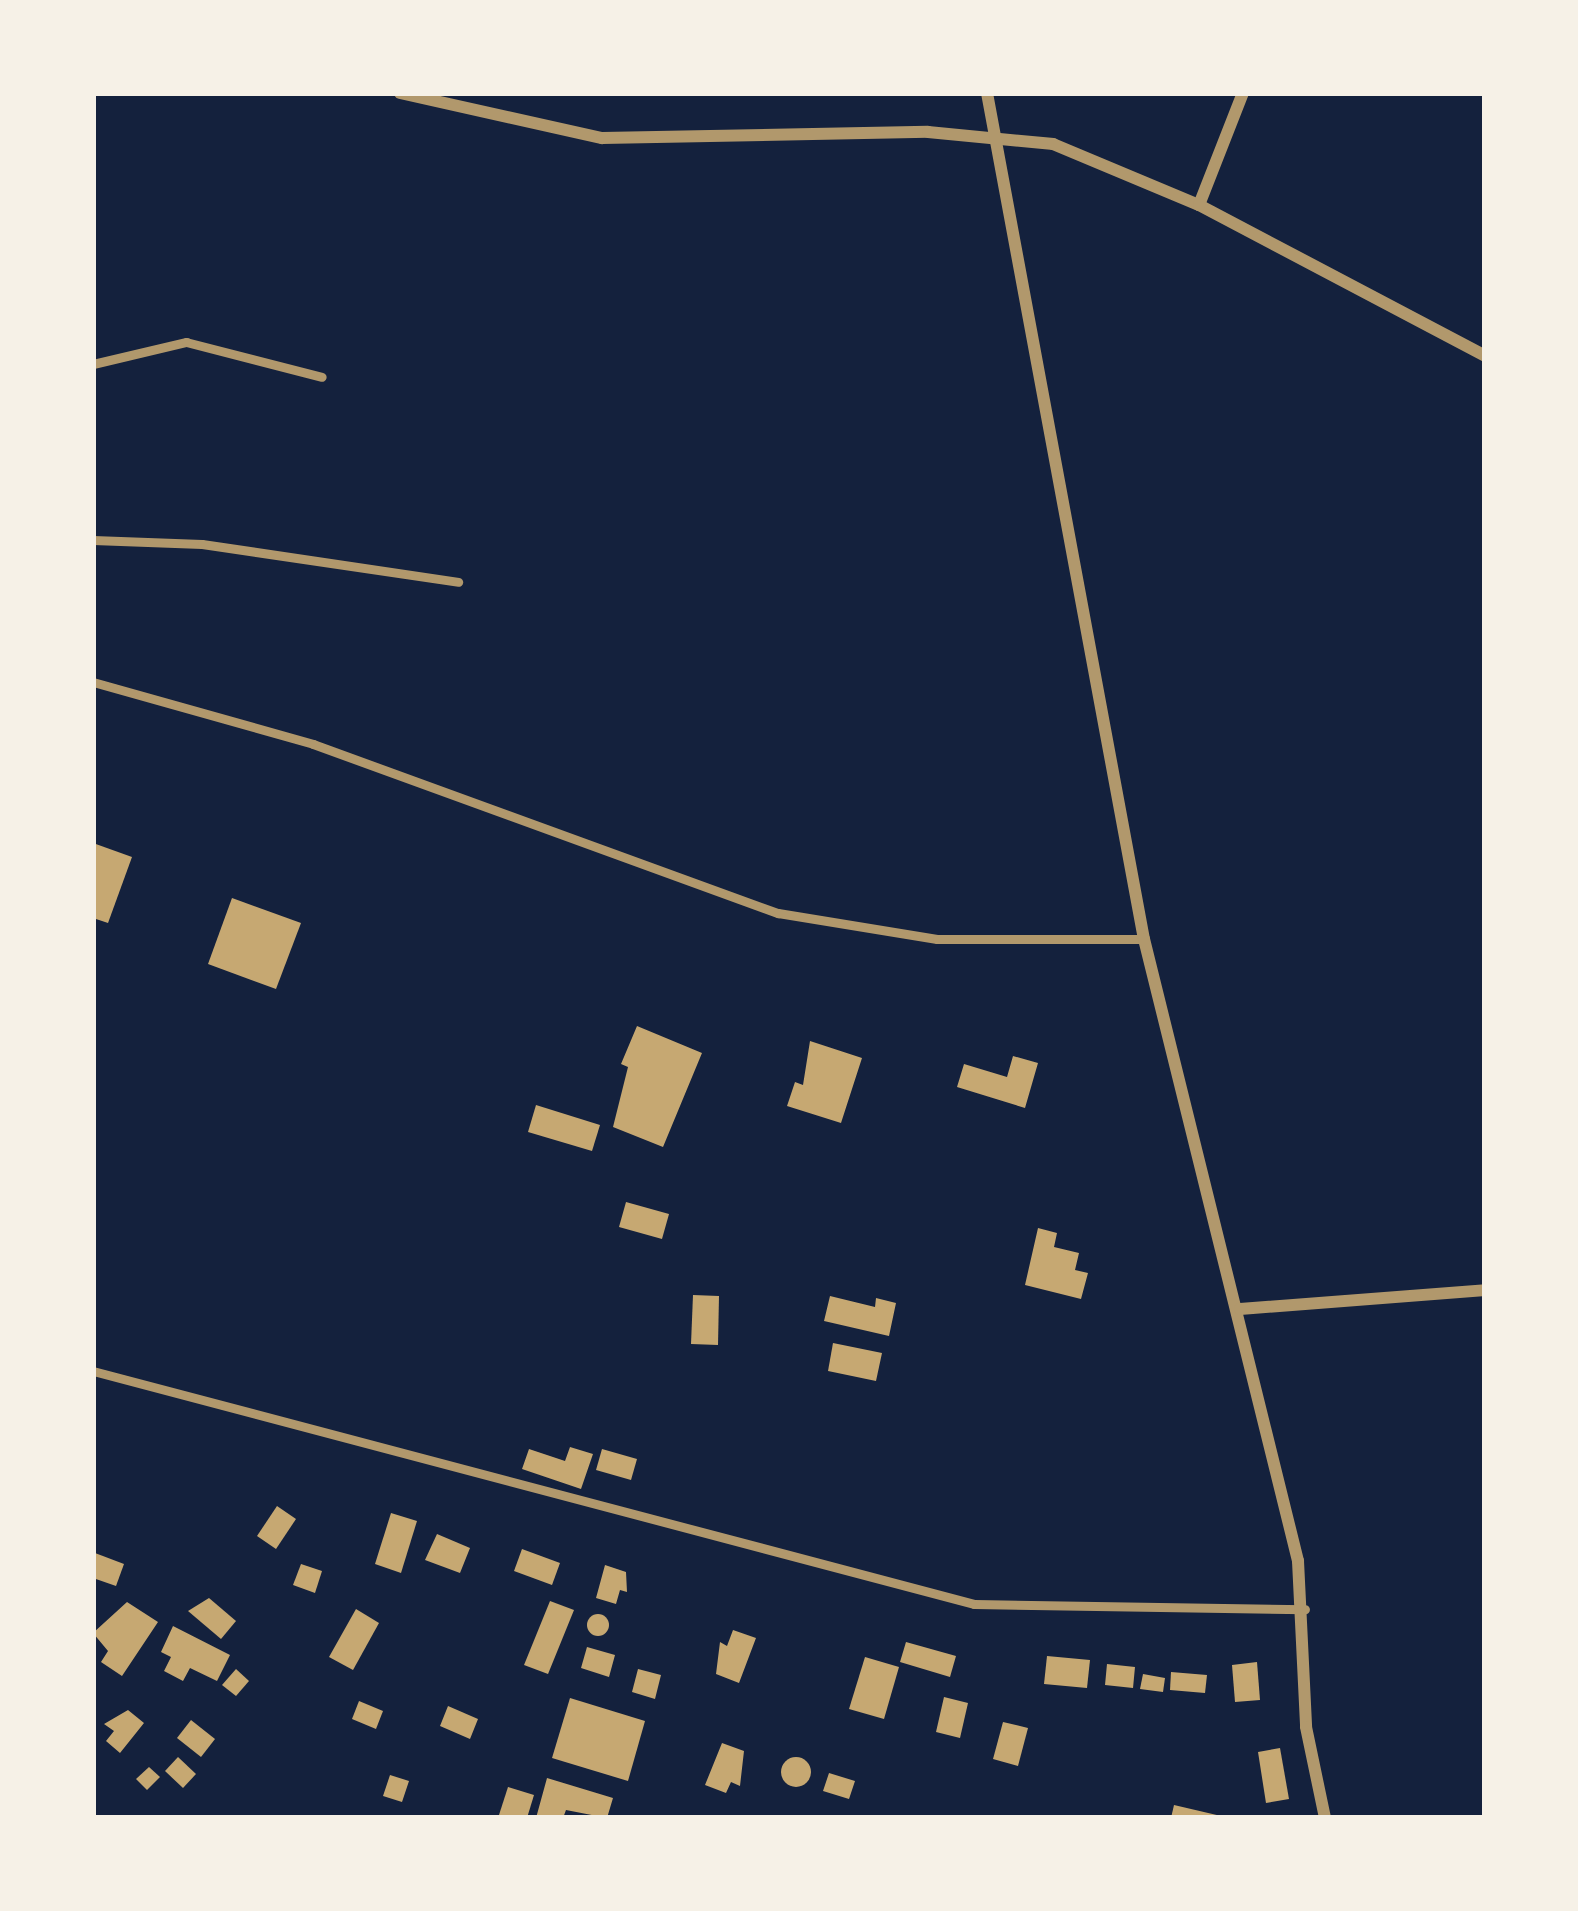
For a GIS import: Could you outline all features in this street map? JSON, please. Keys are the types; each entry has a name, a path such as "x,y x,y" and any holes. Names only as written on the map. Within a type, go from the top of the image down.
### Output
{"street":[{"path":"400,93 545,131 602,138 1000,135 1082,153 1199,205 1485,356"},
{"path":"987,93 1000,135 1144,939 1240,1309 1305,1609 1306,1727 1325,1818"},
{"path":"1199,205 1243,93"},
{"path":"1240,1309 1485,1290"}],"lane":[{"path":"93,364 186,342 322,377"},
{"path":"93,540 202,544 458,582"},
{"path":"93,682 313,744 778,913 937,939 1144,939"},
{"path":"93,1371 974,1604 1305,1609"}],"building":[{"path":"93,843 132,857 108,923 93,918"},
{"path":"232,898 301,923 276,989 208,964"},
{"path":"637,1026 702,1053 663,1147 613,1127 628,1067 621,1064"},
{"path":"810,1041 862,1058 841,1123 787,1106 795,1082 803,1085"},
{"path":"1013,1056 1038,1063 1025,1108 957,1087 964,1064 1007,1077"},
{"path":"536,1105 600,1125 592,1151 528,1132"},
{"path":"626,1202 669,1214 662,1239 619,1227"},
{"path":"1038,1228 1057,1233 1054,1247 1079,1253 1075,1270 1088,1273 1081,1299 1025,1285"},
{"path":"693,1295 719,1296 718,1345 691,1344"},
{"path":"830,1296 875,1307 876,1298 896,1303 889,1336 824,1321"},
{"path":"833,1343 882,1353 876,1381 828,1371"},
{"path":"570,1447 593,1454 581,1489 522,1469 529,1449 565,1461"},
{"path":"602,1449 637,1459 631,1480 596,1470"},
{"path":"277,1506 296,1519 276,1549 257,1536"},
{"path":"391,1513 417,1521 401,1573 375,1564"},
{"path":"437,1534 470,1548 460,1573 425,1560"},
{"path":"522,1549 560,1563 552,1585 514,1571"},
{"path":"95,1553 124,1564 116,1586 93,1578"},
{"path":"301,1564 322,1571 315,1593 293,1585"},
{"path":"605,1565 626,1572 627,1592 620,1590 616,1604 596,1598"},
{"path":"209,1598 236,1621 221,1639 188,1611"},
{"path":"550,1601 574,1610 548,1674 524,1665"},
{"path":"127,1602 158,1622 122,1676 101,1662 108,1651 93,1633"},
{"path":"356,1609 379,1623 353,1670 329,1657"},
{"path":"598,1614 609,1625 598,1636 587,1625"},
{"path":"173,1626 230,1655 217,1681 190,1668 183,1681 164,1671 171,1657 161,1652"},
{"path":"733,1630 756,1638 739,1683 716,1674 720,1642 727,1646"},
{"path":"906,1642 956,1656 950,1677 900,1662"},
{"path":"587,1647 615,1655 609,1677 581,1668"},
{"path":"1047,1656 1090,1660 1087,1688 1044,1684"},
{"path":"865,1657 899,1667 884,1719 849,1709"},
{"path":"1257,1662 1260,1700 1235,1702 1232,1665"},
{"path":"1107,1664 1135,1667 1133,1688 1105,1685"},
{"path":"236,1669 249,1681 236,1696 222,1685"},
{"path":"638,1669 661,1675 655,1699 632,1692"},
{"path":"1171,1672 1207,1675 1205,1693 1170,1690"},
{"path":"1143,1674 1165,1678 1163,1692 1140,1689"},
{"path":"944,1697 968,1703 960,1738 936,1732"},
{"path":"570,1698 645,1721 628,1781 552,1758"},
{"path":"359,1701 383,1711 376,1729 352,1719"},
{"path":"448,1706 478,1719 470,1739 440,1726"},
{"path":"128,1710 144,1723 120,1753 106,1741 114,1731 104,1724"},
{"path":"191,1720 215,1739 201,1757 177,1738"},
{"path":"1003,1722 1028,1728 1018,1766 993,1759"},
{"path":"722,1743 744,1751 740,1786 731,1782 726,1793 705,1785"},
{"path":"1280,1748 1289,1799 1266,1803 1258,1752"},
{"path":"178,1757 196,1774 183,1788 165,1771"},
{"path":"796,1757 807,1761 811,1772 807,1783 796,1787 785,1783 781,1772 785,1761"},
{"path":"149,1767 160,1777 147,1790 136,1779"},
{"path":"829,1773 855,1781 849,1799 823,1791"},
{"path":"390,1775 409,1781 402,1802 383,1796"},
{"path":"547,1778 613,1798 607,1818 566,1810 563,1818 536,1818"},
{"path":"508,1787 534,1795 527,1818 498,1818"},
{"path":"1174,1805 1221,1816 1171,1818"}]}
